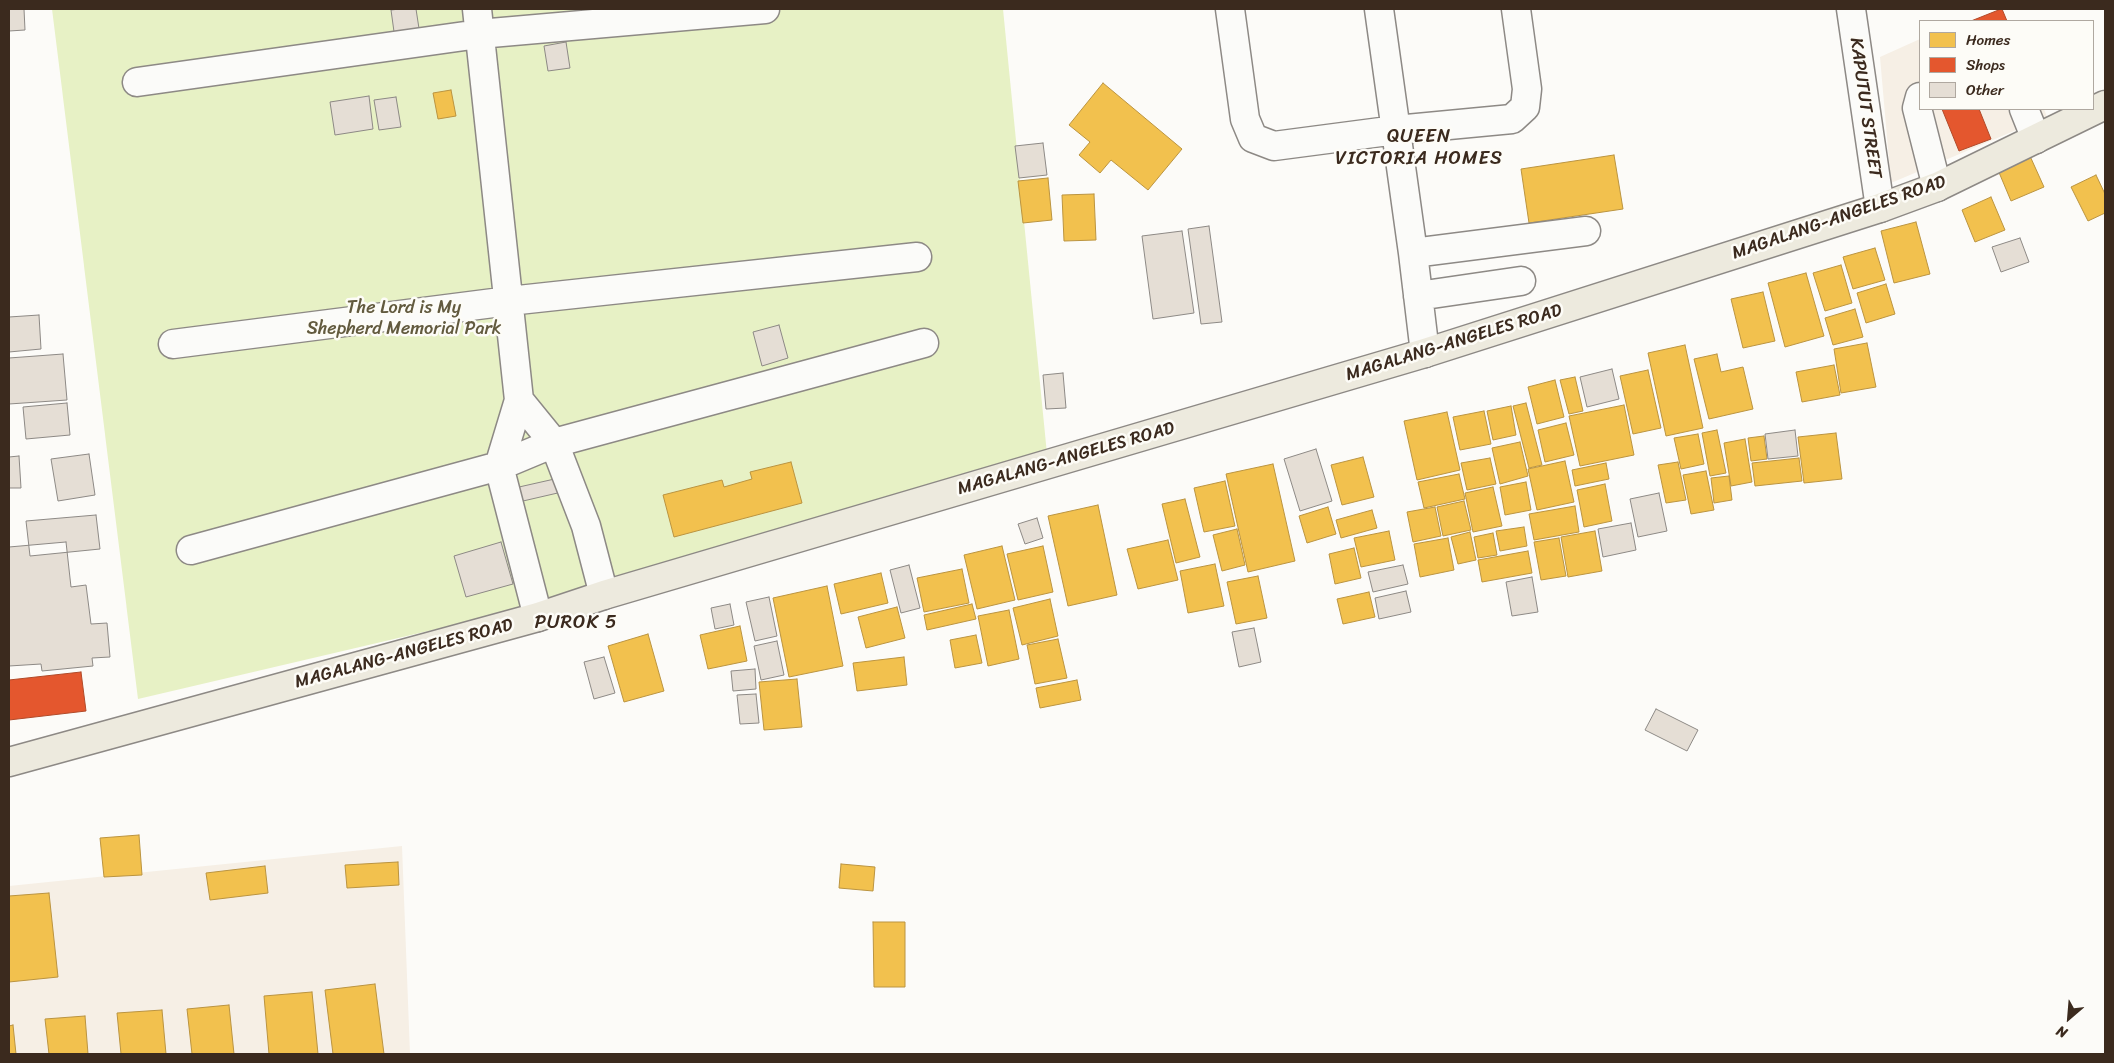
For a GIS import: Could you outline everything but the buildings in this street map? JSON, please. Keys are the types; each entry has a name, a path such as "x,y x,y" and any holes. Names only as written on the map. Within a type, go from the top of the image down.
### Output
{"main road":[{"name":"MAGALANG-ANGELES ROAD","path":"9,762 538,617 604,595 1425,353 1880,208 1937,187 2105,105"}],"street":[{"path":"137,82 478,21 764,9"},
{"path":"1230,9 1245,119 1253,138 1274,146 1396,130 1512,119 1525,107 1527,88 1516,9"},
{"path":"1379,9 1414,252 1425,353"},
{"name":"KAPUTUT STREET","path":"1851,9 1880,208"},
{"path":"478,21 519,400 499,466 538,617"},
{"path":"1919,101 1917,108 1937,187"},
{"path":"2024,110 2036,139"},
{"path":"1414,252 1586,231"},
{"path":"173,344 509,300 917,257"},
{"path":"1418,296 1521,281"},
{"path":"191,550 499,466 554,443 924,343"},
{"path":"519,400 554,443 586,526 604,595"}],"shaded area":[{"path":"1919,39 1919,110 2044,110 2047,117 1891,183 1880,57"},
{"path":"402,846 410,1054 9,1054 9,886"}],"green space":[{"name":"The Lord is My Shepherd Memorial Park","path":"52,9 1003,9 1047,454 616,587 138,699"}],"district":[{"name":"QUEEN VICTORIA HOMES","path":"1419,148"},
{"name":"PUROK 5","path":"576,623"}]}
